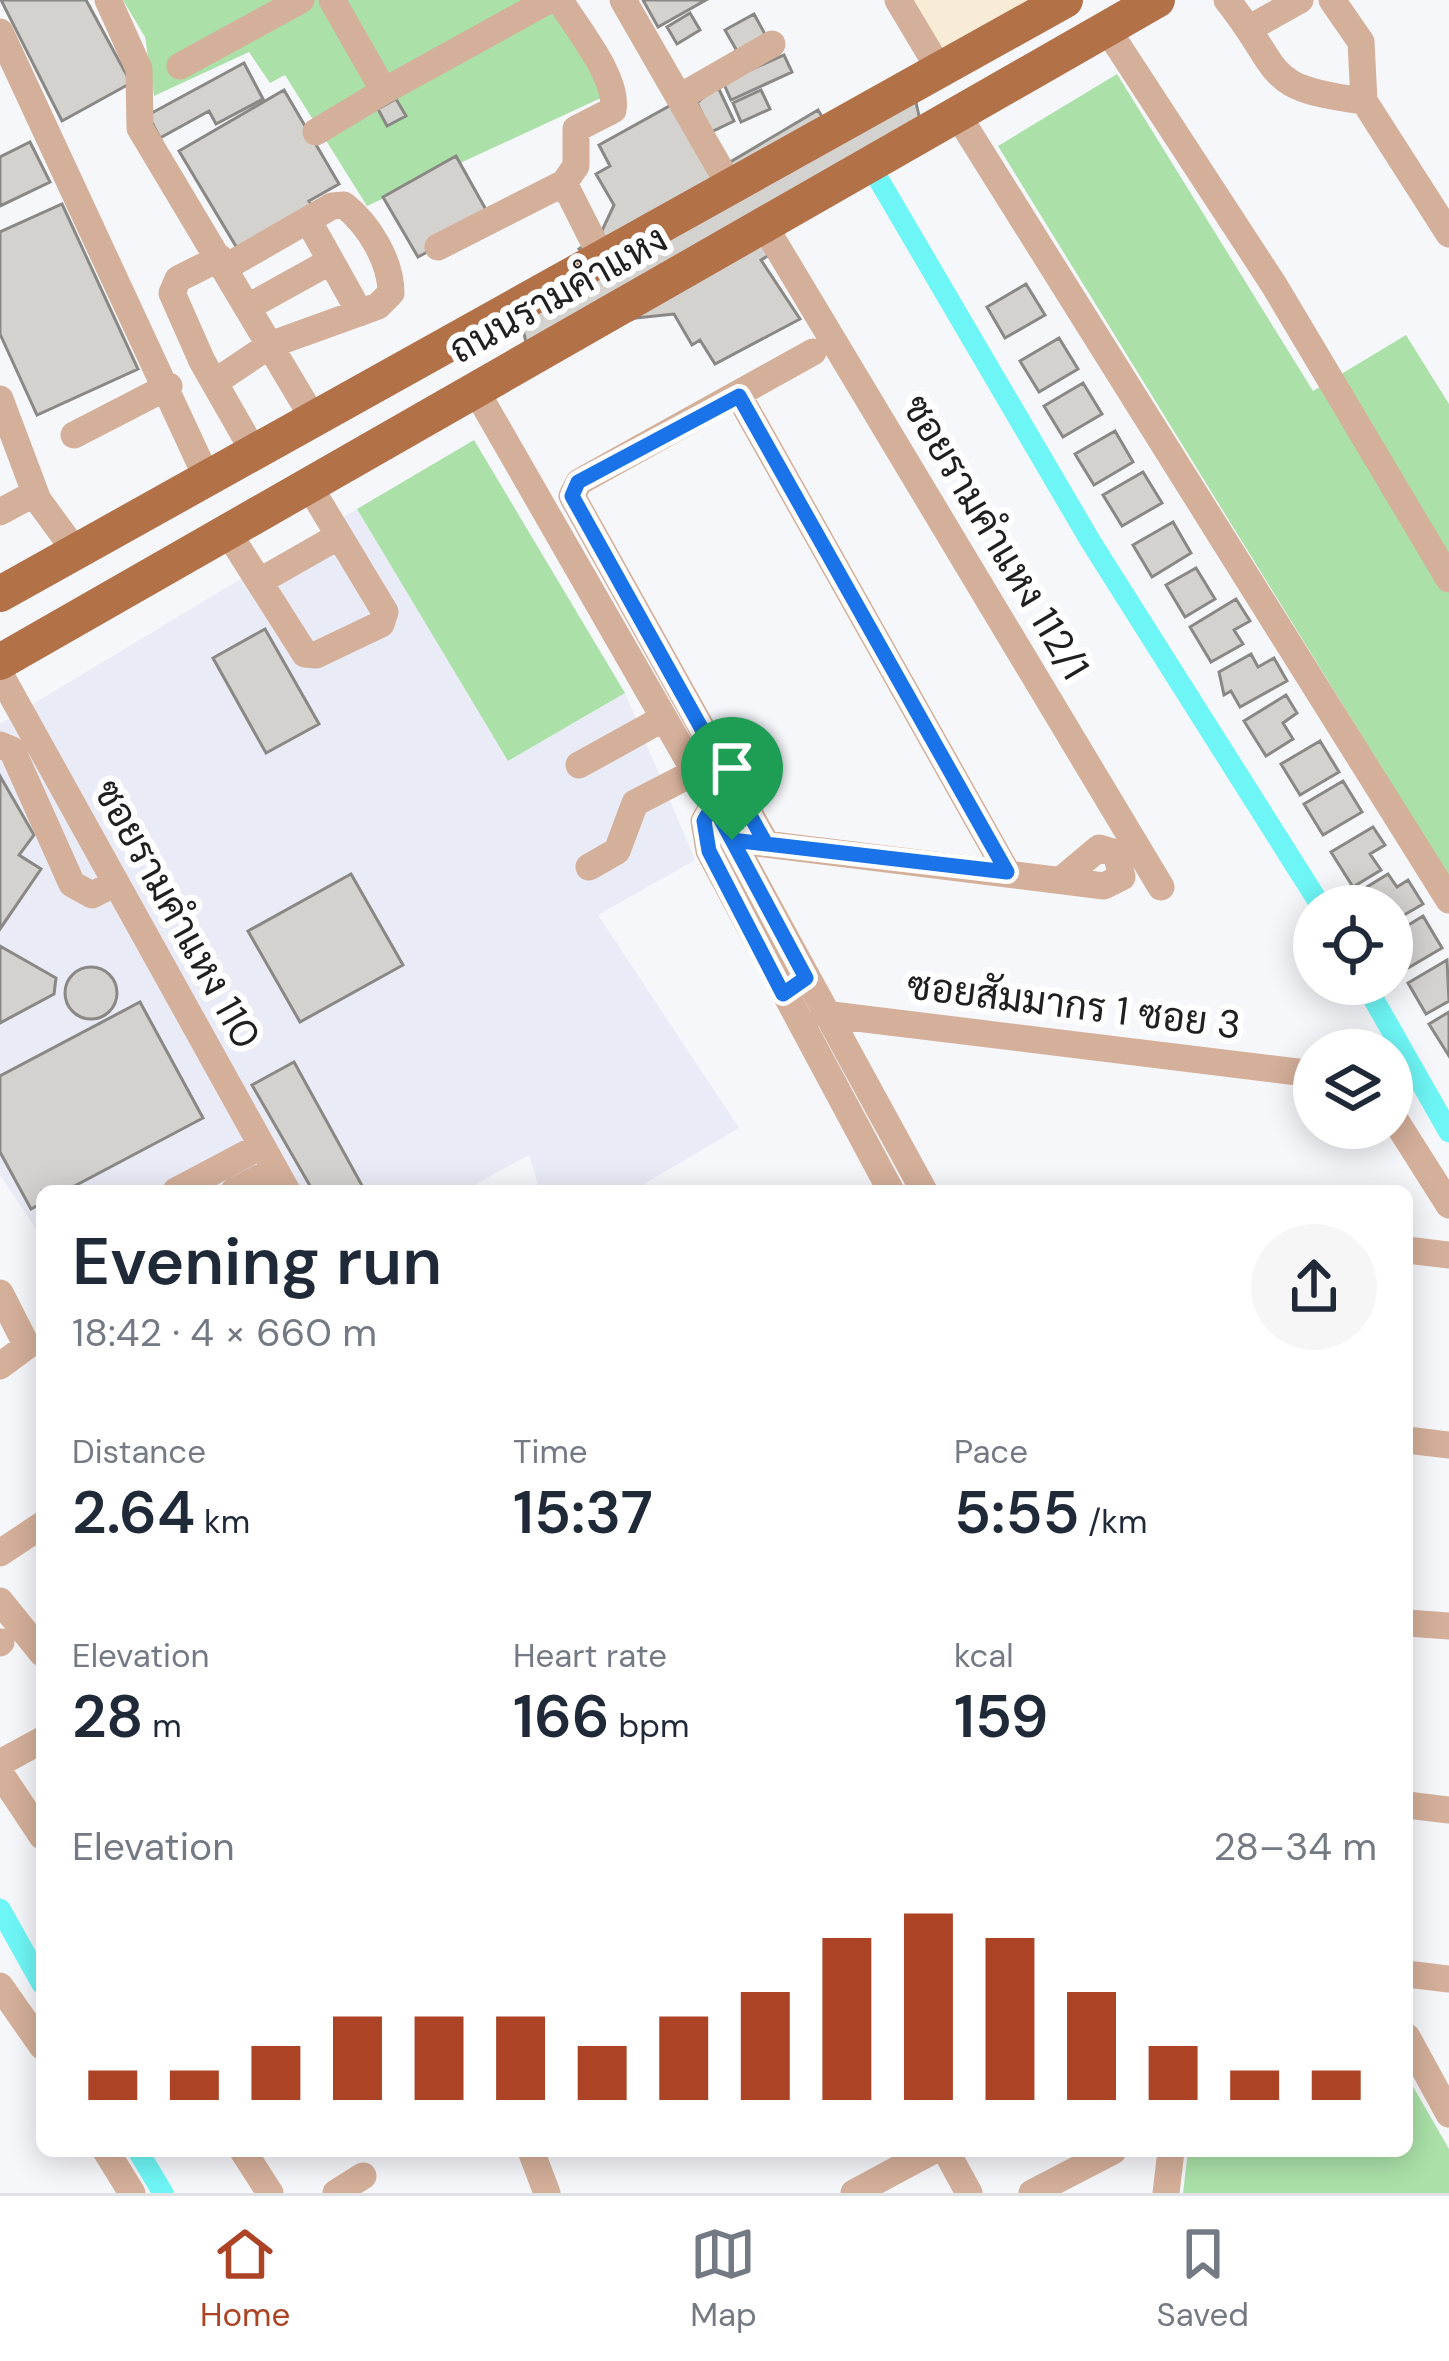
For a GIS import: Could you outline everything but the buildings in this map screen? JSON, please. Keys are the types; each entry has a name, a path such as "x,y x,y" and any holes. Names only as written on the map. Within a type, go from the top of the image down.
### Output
{"main road":[{"name":"ถนนรามคำแหง","path":"0,594 1063,0"},
{"name":"ถนนรามคำแหง","path":"0,662 1157,0"},
{"path":"112,531 140,581"}],"street":[{"path":"108,0 139,69 140,128 314,418"},
{"path":"180,66 301,0"},
{"path":"332,0 384,91"},
{"path":"316,132 549,0"},
{"path":"438,247 564,183 576,166 576,128 613,110 615,98 560,0"},
{"path":"623,0 730,186"},
{"path":"898,0 941,72"},
{"path":"1227,0 1282,82 1321,95 1364,101"},
{"path":"1250,28 1300,0"},
{"path":"1332,0 1361,42 1364,101 1449,234"},
{"path":"1108,29 1274,285 1449,579"},
{"path":"0,32 208,478"},
{"path":"680,97 772,44"},
{"path":"957,114 1449,900"},
{"path":"564,183 602,258"},
{"path":"215,382 270,345 360,313 391,293 391,279 372,238 344,205 223,263 178,279 172,293 215,382 254,452"},
{"path":"308,220 360,313"},
{"name":"ซอยรามคำแหง 112/1","path":"765,227 1161,887"},
{"path":"248,307 331,260"},
{"path":"766,844 572,496 578,482 813,352"},
{"path":"74,435 169,386"},
{"path":"475,389 732,840 794,986 888,1185"},
{"path":"739,396 1007,872"},
{"path":"0,399 35,494 76,551"},
{"path":"227,531 304,654 316,655 381,623 385,612 308,484"},
{"path":"0,512 35,494"},
{"path":"260,581 339,536"},
{"name":"ซอยรามคำแหง 110","path":"0,674 274,1169"},
{"path":"579,765 664,718"},
{"path":"0,745 12,751 72,884 92,896 116,883"},
{"path":"589,867 616,851 635,803 695,772"},
{"path":"713,805 704,821 709,851 794,986 824,1013 921,1185"},
{"path":"732,840 1061,880"},
{"name":"ซอยสัมมากร 1 ซอย 3","path":"824,1013 1293,1071"},
{"path":"1413,1148 1449,1205"},
{"path":"203,1185 274,1169"},
{"path":"1413,1251 1449,1255"},
{"path":"0,1293 27,1346 0,1366"},
{"path":"1413,1441 1449,1445"},
{"path":"0,1553 36,1529"},
{"path":"0,1600 36,1645"},
{"path":"1413,1623 1449,1626"},
{"path":"0,1763 36,1743"},
{"path":"0,1773 36,1827"},
{"path":"1413,1806 1449,1810"},
{"path":"1413,1975 1449,1978"},
{"path":"0,1986 36,2037"},
{"path":"1413,2048 1449,2114"},
{"path":"110,2157 132,2193"},
{"path":"247,2157 270,2193"},
{"path":"533,2157 547,2193"},
{"path":"854,2193 921,2157"},
{"path":"949,2157 969,2193"},
{"path":"1032,2193 1101,2157"},
{"path":"1166,2193 1170,2157"},
{"path":"337,2193 363,2176"}],"shaded area":[{"path":"911,0 1051,0 948,59"},
{"path":"357,509 508,761 625,693 695,860 598,915 739,1128 642,1185 538,1185 529,1155 474,1185 36,1185 36,1229 0,1175 0,724"}],"green space":[{"path":"123,0 552,0 603,97 367,206 285,75 270,83 249,52 154,96 145,37"},
{"path":"1117,74 1313,391 1406,335 1449,404 1449,877 998,146"},
{"path":"474,440 625,693 508,761 357,509"},
{"path":"1413,2086 1449,2149 1449,2193 1183,2193 1187,2157 1413,2157"}],"waterway":[{"path":"866,158 1091,542 1308,885"},
{"path":"1377,1005 1449,1132"},
{"path":"0,1909 36,1973"},
{"path":"142,2157 163,2193"}],"route":[{"path":"732,840 766,844 575,508 572,496 578,482 739,396 1007,872 732,840 713,805 704,821 709,851 783,994 806,978 732,840"}]}
